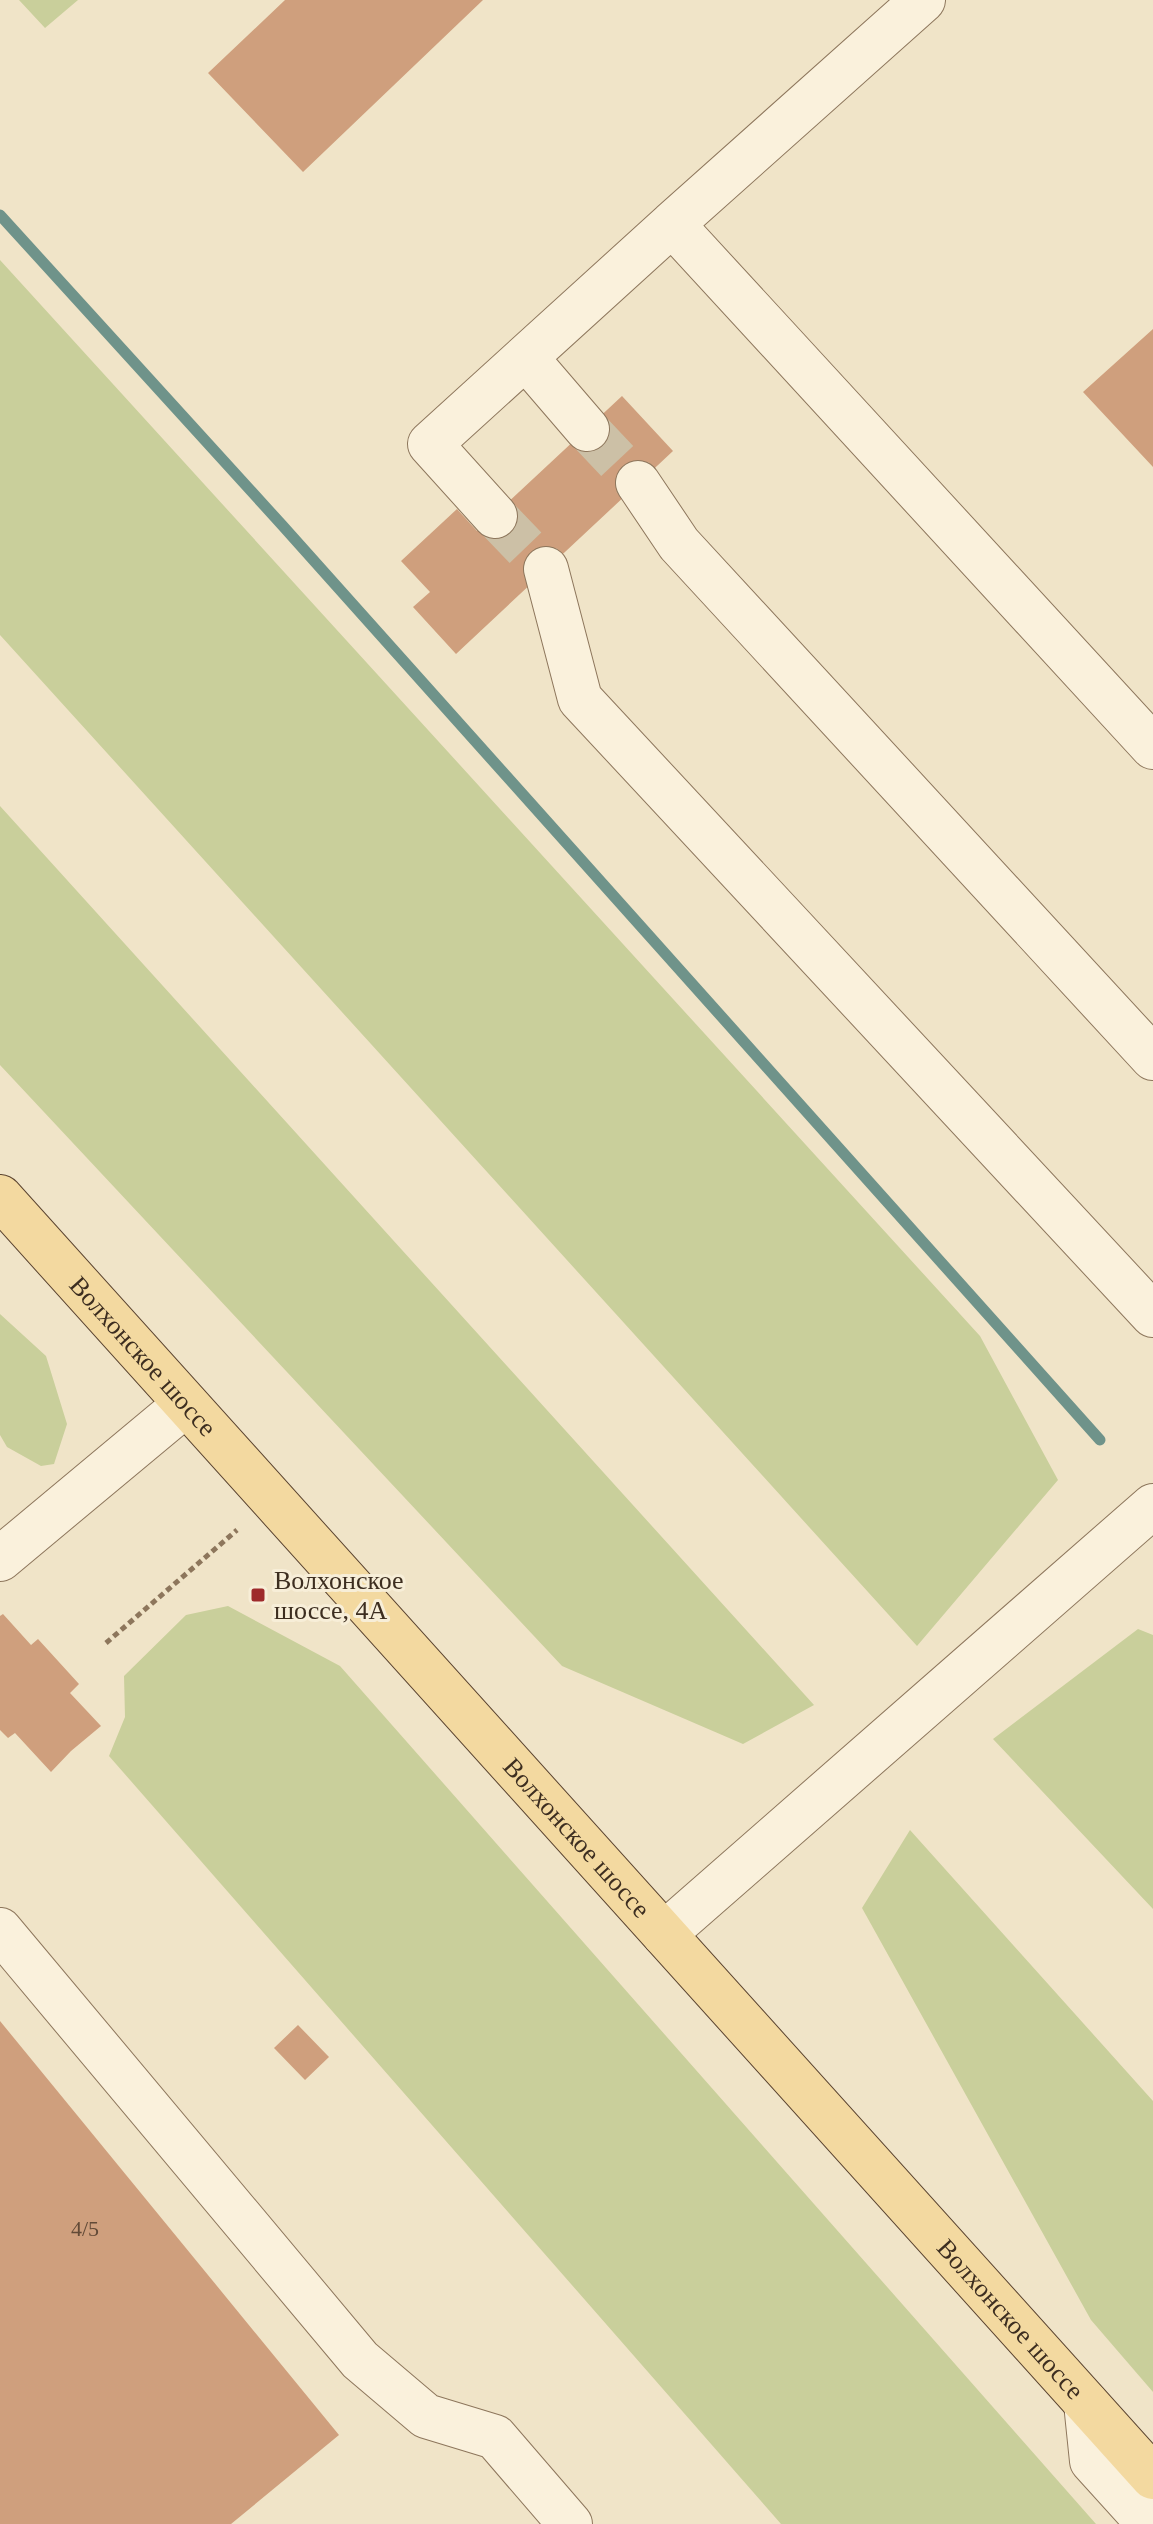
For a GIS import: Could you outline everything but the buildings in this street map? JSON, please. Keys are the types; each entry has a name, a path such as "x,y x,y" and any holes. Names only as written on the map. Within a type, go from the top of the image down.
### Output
{"main road":[{"name":"Волхонское шоссе","path":"0,1197 1153,2477"}],"street":[{"path":"495,516 430,444 923,0"},
{"path":"672,224 1153,747"},
{"path":"526,358 587,429"},
{"path":"638,483 679,544 1153,1058"},
{"path":"546,569 580,699 1153,1315"},
{"path":"0,1559 186,1404"},
{"path":"664,1934 1153,1506"},
{"path":"0,1930 360,2360 426,2416 495,2437 570,2524"},
{"path":"1086,2403 1092,2461 1149,2524"}],"path":[{"path":"106,1643 237,1530"}],"green space":[{"path":"19,0 78,0 45,28"},
{"path":"0,260 980,1336 1058,1480 917,1646 0,635"},
{"path":"0,806 814,1705 743,1744 562,1666 0,1065"},
{"path":"0,1314 46,1356 67,1424 54,1464 41,1466 7,1447 0,1435"},
{"path":"228,1606 340,1666 1096,2524 781,2524 109,1756 125,1717 124,1676 186,1615"},
{"path":"1138,1629 1153,1635 1153,1909 993,1739"},
{"path":"910,1830 1153,2101 1153,2392 1091,2320 862,1908"}],"waterway":[{"path":"0,215 282,525 1100,1440"}],"tunnel":[{"path":"587,429 638,483"},
{"path":"495,516 546,569"}],"place":[{"name":"Волхонское шоссе, 4А","path":"258,1595"}]}
